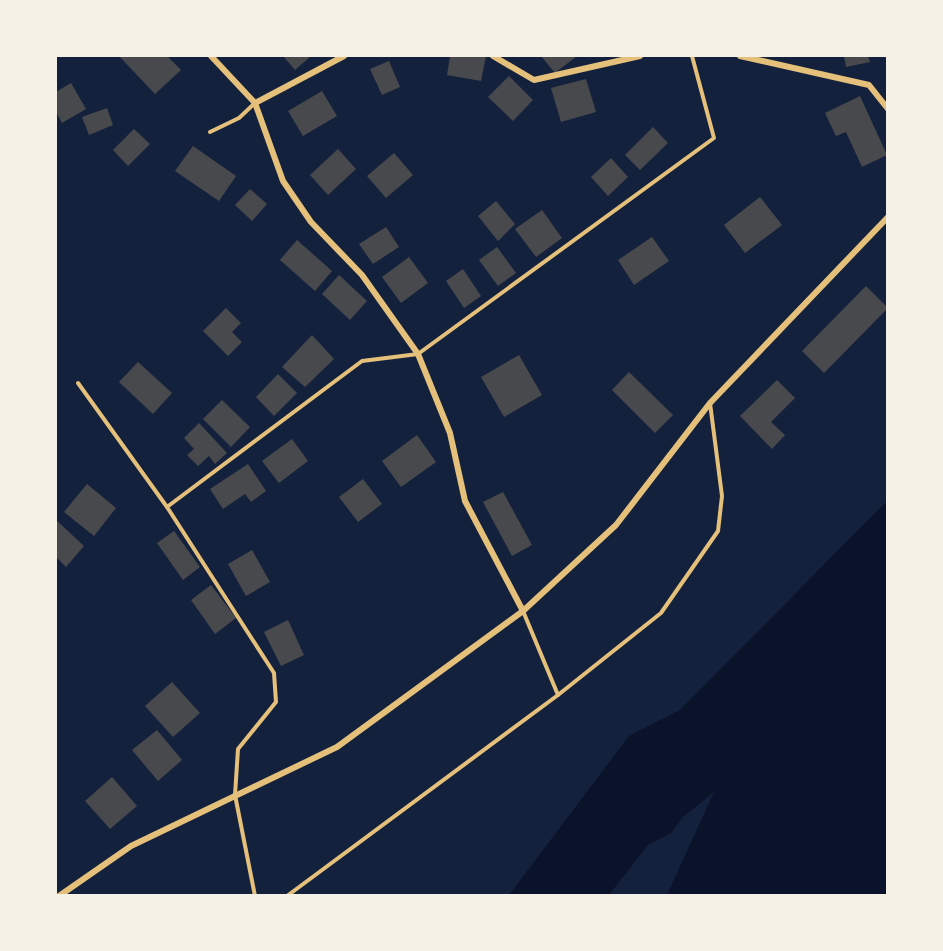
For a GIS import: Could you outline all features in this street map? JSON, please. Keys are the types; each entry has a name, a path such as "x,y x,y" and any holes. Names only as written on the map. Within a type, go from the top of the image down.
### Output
{"street":[{"path":"211,56 255,102 283,181 311,222 362,275 418,354 450,433 465,501 523,611"},
{"path":"255,102 344,56"},
{"path":"494,56 534,81 640,56"},
{"path":"740,56 869,85 888,109"},
{"path":"59,896 131,846 337,747 523,611 616,525 710,403 888,217"}],"lane":[{"path":"167,507 363,361 418,354 714,138 692,56"},
{"path":"210,132 239,118 255,102"},
{"path":"78,383 167,507 274,673 276,702 238,749 235,795 255,896"},
{"path":"287,896 558,695 661,613 718,531 722,496 710,403"},
{"path":"523,611 558,695"}],"water":[{"path":"887,501 887,895 667,895 714,792 683,817 671,833 648,845 609,895 509,895 629,736 680,710"}],"building":[{"path":"119,56 167,56 181,70 155,94"},
{"path":"283,56 311,56 295,70"},
{"path":"450,56 486,56 481,81 447,75"},
{"path":"541,56 577,56 555,73"},
{"path":"844,56 868,56 870,62 846,67"},
{"path":"389,61 400,87 382,95 370,69"},
{"path":"509,76 533,100 513,121 488,97"},
{"path":"586,79 596,112 561,122 551,88"},
{"path":"71,83 86,109 62,123 56,112 56,92"},
{"path":"322,91 337,116 303,136 288,111"},
{"path":"860,96 887,155 862,167 846,132 836,136 825,113"},
{"path":"107,108 113,125 89,135 82,117"},
{"path":"653,127 668,143 640,170 625,155"},
{"path":"134,129 150,144 128,166 113,150"},
{"path":"193,146 236,176 219,201 175,171"},
{"path":"338,149 356,169 328,195 310,175"},
{"path":"394,153 413,175 386,198 367,176"},
{"path":"611,158 628,177 608,196 591,177"},
{"path":"250,189 267,204 252,221 235,205"},
{"path":"760,197 782,225 745,253 724,225"},
{"path":"496,201 515,224 498,241 478,216"},
{"path":"542,210 562,238 536,257 515,229"},
{"path":"386,227 399,247 373,264 359,244"},
{"path":"652,237 669,261 634,285 618,260"},
{"path":"297,240 332,271 315,291 280,260"},
{"path":"497,247 516,273 498,286 479,260"},
{"path":"409,257 428,283 401,303 382,277"},
{"path":"463,269 481,296 464,308 446,281"},
{"path":"339,275 367,301 350,320 322,294"},
{"path":"866,286 888,308 824,373 802,351"},
{"path":"226,308 241,323 232,332 242,342 228,356 203,331"},
{"path":"312,335 334,359 305,387 282,367"},
{"path":"519,355 542,395 504,417 481,377"},
{"path":"138,362 172,393 153,414 119,382"},
{"path":"629,372 673,415 655,433 612,390"},
{"path":"278,374 297,393 274,416 256,397"},
{"path":"777,380 795,398 771,422 785,435 772,449 740,416"},
{"path":"222,400 250,427 231,447 203,419"},
{"path":"199,423 227,453 215,464 209,456 198,466 187,455 194,449 184,438"},
{"path":"417,435 436,462 401,487 382,461"},
{"path":"292,439 308,461 279,483 262,461"},
{"path":"248,464 266,491 251,502 245,494 223,509 210,489"},
{"path":"363,479 382,504 358,522 339,497"},
{"path":"87,484 116,508 94,536 64,512"},
{"path":"503,492 532,545 512,556 483,502"},
{"path":"56,520 84,546 66,567 56,557"},
{"path":"174,531 200,567 183,580 157,543"},
{"path":"252,550 270,582 246,596 228,564"},
{"path":"211,585 236,618 215,634 191,600"},
{"path":"288,620 304,655 281,666 264,632"},
{"path":"172,682 200,713 173,737 145,706"},
{"path":"157,730 182,760 158,781 132,750"},
{"path":"112,777 137,806 110,829 85,801"}]}
